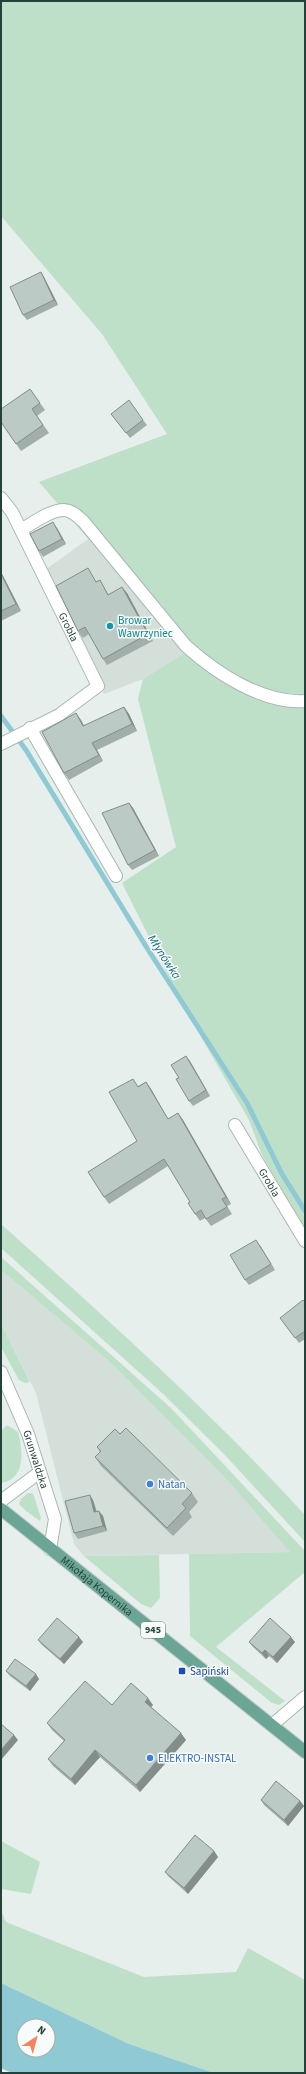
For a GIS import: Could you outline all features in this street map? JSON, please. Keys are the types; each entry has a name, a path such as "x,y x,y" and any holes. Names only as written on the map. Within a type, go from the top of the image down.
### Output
{"main road":[{"name":"Mikołaja Kopernika","path":"1,1509 305,1752"}],"street":[{"name":"Grobla","path":"1,498 12,512 98,686 59,715 30,728 1,744"},
{"path":"21,530 48,515 64,510 70,511 83,521 186,646 198,657 226,676 266,695 288,701 305,701"},
{"path":"30,728 116,876"},
{"name":"Grobla","path":"234,1125 305,1241"},
{"name":"Grunwaldzka","path":"1,1372 28,1434 55,1519 50,1549"},
{"path":"1,1501 40,1472"},
{"path":"272,1725 305,1697"}],"shaded area":[{"path":"88,539 186,652 143,679 104,694 45,570"},
{"path":"1,1270 111,1363 228,1481 291,1552 84,1556 74,1544 36,1393 1,1324"}],"green space":[{"path":"1,1 305,1 305,1231 262,1155 249,1120 186,1011 122,883 176,847 138,699 143,679 186,652 39,482 167,434 102,334 1,216"},
{"path":"1,1224 157,1366 269,1476 305,1515 305,1542 223,1453 161,1392 1,1248"},
{"path":"1,1257 171,1408 305,1551 305,1572 216,1647 285,1701 279,1705 272,1703 190,1636 189,1554 290,1552 228,1481 111,1363 1,1270"},
{"path":"1,1324 30,1382 25,1383 19,1380 1,1347"},
{"path":"7,1425 18,1432 21,1447 21,1463 15,1476 1,1483 1,1431"},
{"path":"28,1493 32,1493 34,1496 41,1518 40,1521 19,1504 21,1499"},
{"path":"159,1555 160,1598 151,1608 141,1604 84,1556"},
{"path":"1,1841 40,1862 31,1894 1,1889"},
{"path":"1,1910 6,1922 144,1977 236,1972 248,1948 305,1980 305,2073 214,2073 129,2044 1,1983"}],"water":[{"path":"1,1983 129,2044 214,2073 12,2073 1,2068"}],"building":[{"path":"41,272 54,300 23,315 10,287"},
{"path":"30,389 40,403 32,409 43,425 16,444 1,422 1,409"},
{"path":"129,400 143,420 126,433 111,414"},
{"path":"53,522 62,539 39,551 30,534"},
{"name":"Browar Wawrzyniec","path":"88,568 96,582 100,580 108,595 122,587 148,634 103,659 85,627 78,631 56,586"},
{"path":"1,574 16,604 1,611"},
{"path":"124,707 132,724 92,743 99,755 64,773 42,732 76,713 83,726"},
{"path":"129,803 155,850 128,865 102,813"},
{"path":"186,1056 206,1090 189,1101 176,1079 179,1078 171,1065"},
{"path":"133,1079 138,1087 146,1082 168,1119 178,1113 226,1197 222,1199 227,1207 206,1219 201,1210 195,1214 188,1203 190,1202 164,1159 104,1197 88,1172 137,1141 109,1092"},
{"path":"256,1240 271,1264 245,1280 230,1255"},
{"path":"303,1300 305,1302 305,1331 295,1338 280,1318"},
{"name":"Natan","path":"126,1428 192,1493 182,1504 186,1508 167,1528 95,1457 101,1451 97,1447 115,1429 120,1434"},
{"path":"90,1495 94,1512 99,1511 103,1526 74,1533 65,1501"},
{"path":"57,1618 79,1637 60,1659 38,1640"},
{"path":"270,1618 291,1637 273,1657 265,1650 262,1653 249,1642"},
{"path":"15,1659 36,1674 26,1686 6,1671"},
{"path":"85,1681 112,1705 131,1683 148,1698 145,1702 181,1733 136,1785 95,1750 71,1779 48,1759 65,1740 47,1723"},
{"path":"1,1724 14,1735 1,1750"},
{"path":"276,1781 300,1801 284,1820 261,1800"},
{"path":"195,1835 214,1851 184,1888 165,1872"}],"waterway":[{"name":"Młynówka","path":"1,716 26,750 147,948 247,1103 282,1174 305,1211"}],"place":[{"name":"Browar Wawrzyniec","path":"110,626"},
{"name":"Natan","path":"150,1484"},
{"name":"Sapiński","path":"182,1671"},
{"name":"ELEKTRO-INSTAL","path":"150,1758"}]}
